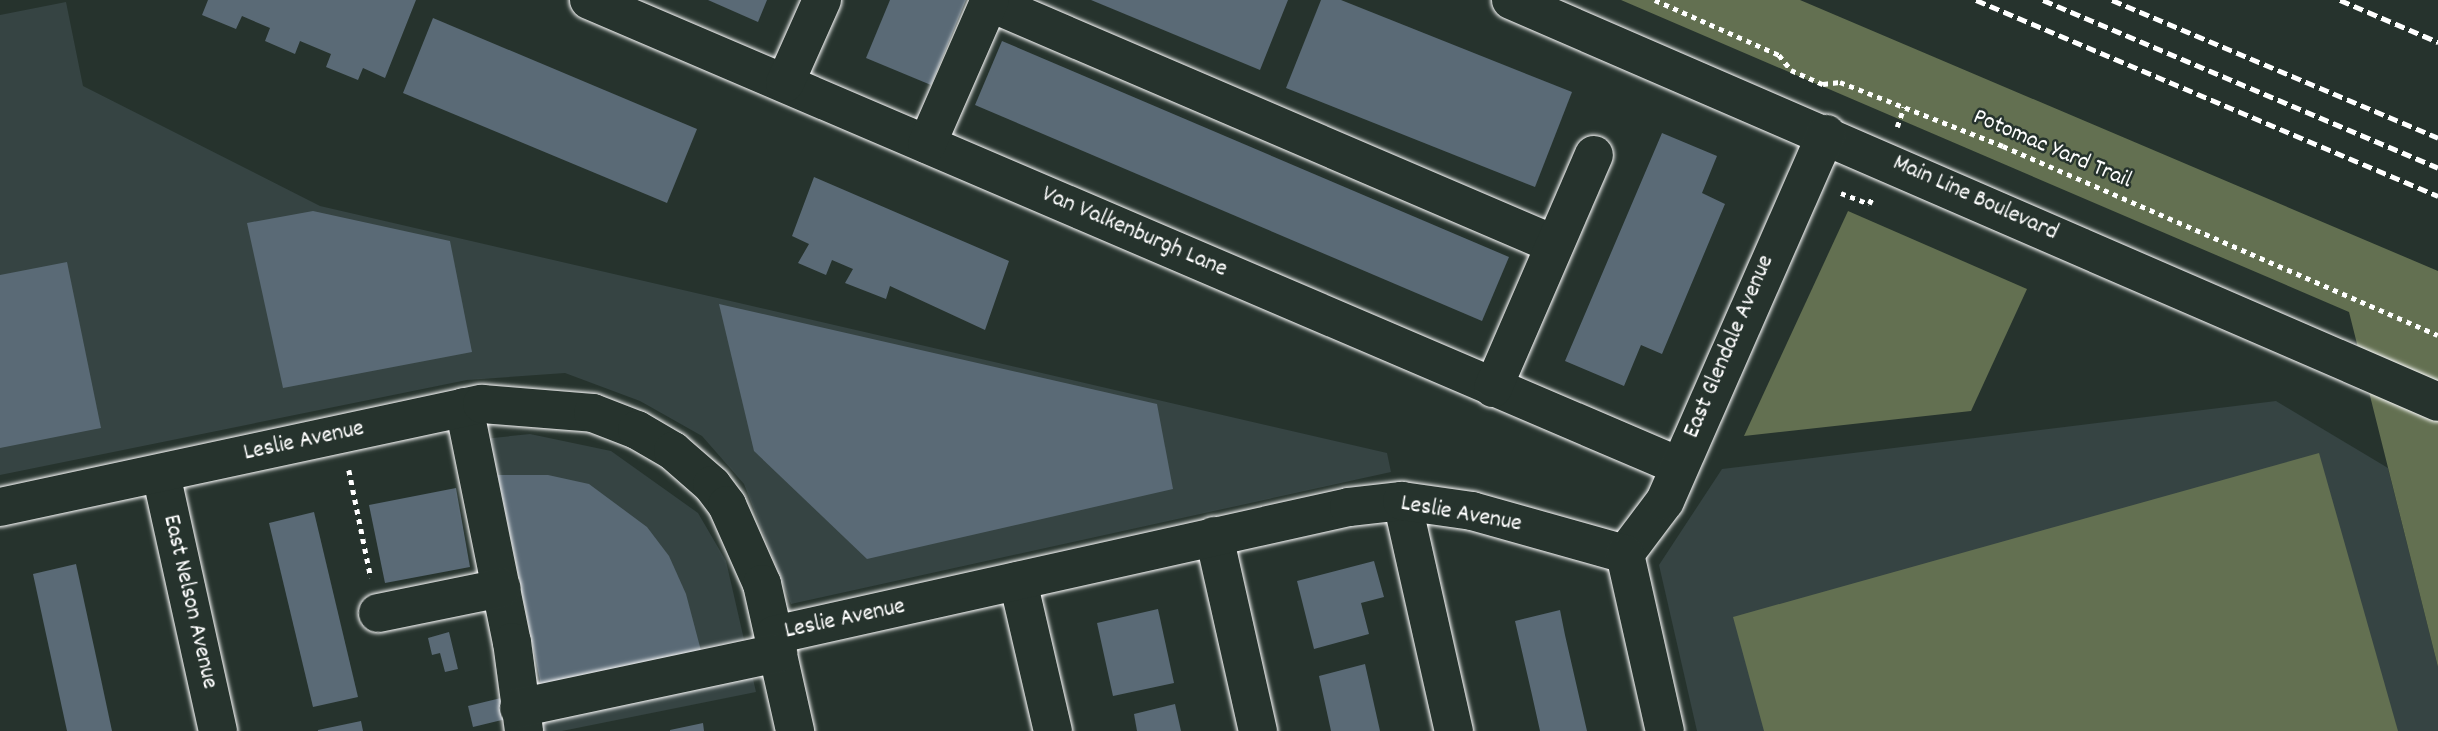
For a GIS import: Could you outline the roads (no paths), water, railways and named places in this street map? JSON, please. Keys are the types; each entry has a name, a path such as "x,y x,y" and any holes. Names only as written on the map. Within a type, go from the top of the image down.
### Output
{"street":[{"name":"Van Valkenburgh Lane","path":"589,0 654,13 785,83 1679,466"},
{"path":"785,83 822,0"},
{"name":"Main Line Boulevard","path":"1511,0 1826,134 2438,402"},
{"path":"927,144 989,1 1553,244"},
{"name":"East Glendale Avenue","path":"1612,550 1665,501 1826,134"},
{"path":"1493,388 1553,244 1594,155"},
{"name":"Leslie Avenue","path":"0,507 464,407 520,404 580,410 637,430 673,451 712,485 739,527 762,584 776,644 1018,580 1349,507 1402,501 1472,512 1612,550"},
{"path":"464,407 501,588 522,719 776,644 795,731"},
{"name":"East Nelson Avenue","path":"161,474 218,731"},
{"path":"1402,501 1454,731"},
{"path":"1214,536 1258,731"},
{"path":"1612,550 1665,731"},
{"path":"1018,580 1053,731"},
{"path":"378,613 501,588"}],"railway":[{"path":"1976,0 2438,196"},
{"path":"2043,0 2438,168"},
{"path":"2112,0 2438,138"},
{"path":"2340,0 2438,42"}]}
